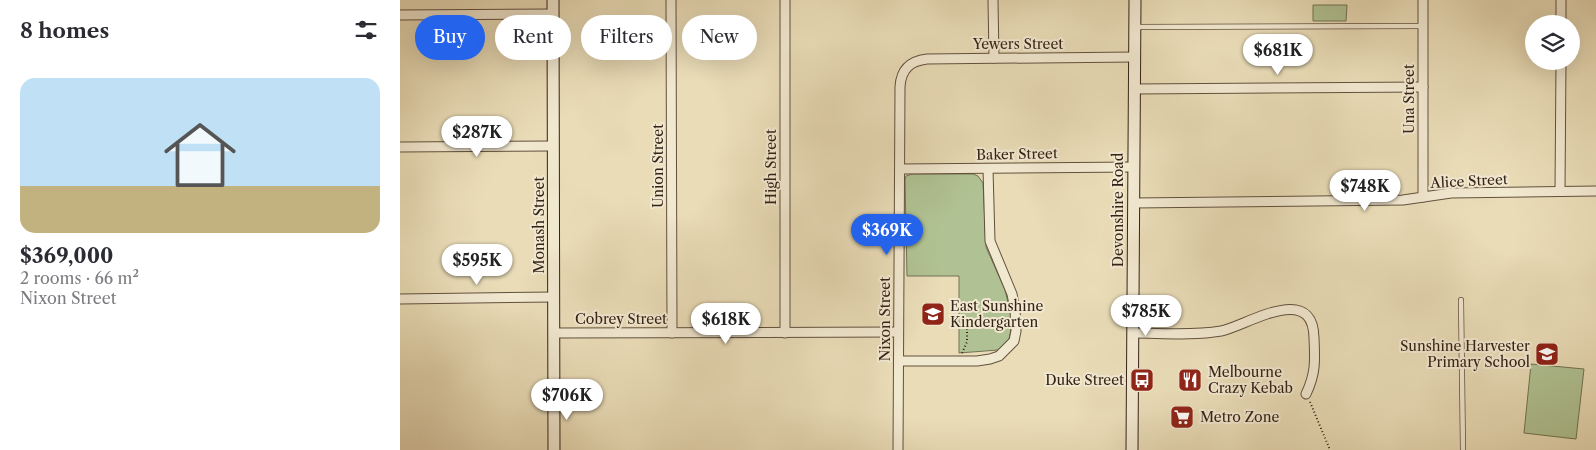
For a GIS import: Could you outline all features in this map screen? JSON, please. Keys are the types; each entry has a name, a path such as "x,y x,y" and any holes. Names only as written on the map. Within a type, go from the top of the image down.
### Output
{"main road":[{"name":"Monash Street","path":"553,0 554,450"},
{"name":"Devonshire Road","path":"1132,450 1135,0"}],"street":[{"name":"Union Street","path":"671,0 672,333"},
{"name":"High Street","path":"785,0 785,333"},
{"path":"993,0 994,58"},
{"name":"Una Street","path":"1423,0 1423,197"},
{"path":"1561,0 1561,15"},
{"path":"400,15 553,14"},
{"name":"Yewers Street","path":"905,69 913,62 919,60 1134,57"},
{"name":"Nixon Street","path":"898,450 900,79 905,69"},
{"path":"1560,192 1561,70"},
{"path":"1134,89 1423,87"},
{"path":"400,147 554,146"},
{"name":"Baker Street","path":"900,169 1134,167"},
{"path":"898,361 990,359 999,356 1014,341 1016,331 1012,294 990,242 988,168"},
{"name":"Alice Street","path":"1134,203 1403,200 1451,192 1596,191"},
{"path":"400,299 554,297"},
{"path":"1132,333 1215,331 1230,328 1266,313 1285,309 1296,310 1309,318 1314,330 1313,380 1306,394"},
{"name":"Cobrey Street","path":"554,333 898,332"}],"lane":[{"path":"1134,27 1423,26"},
{"path":"1461,300 1463,450"}],"path":[{"path":"957,361 967,342 967,321"},
{"path":"1306,394 1330,450"}],"green space":[{"path":"1313,5 1347,5 1346,21 1313,21"},
{"path":"912,174 973,174 978,176 983,183 986,247 1005,290 1011,314 1009,339 1004,348 959,353 959,276 907,276 905,180 906,176"},
{"path":"1531,364 1584,369 1576,439 1524,433"}],"place":[{"name":"East Sunshine Kindergarten","path":"933,314"},
{"name":"Sunshine Harvester Primary School","path":"1547,354"},
{"name":"Duke Street","path":"1142,380"},
{"name":"Melbourne Crazy Kebab","path":"1190,380"},
{"name":"Metro Zone","path":"1182,417"}]}
